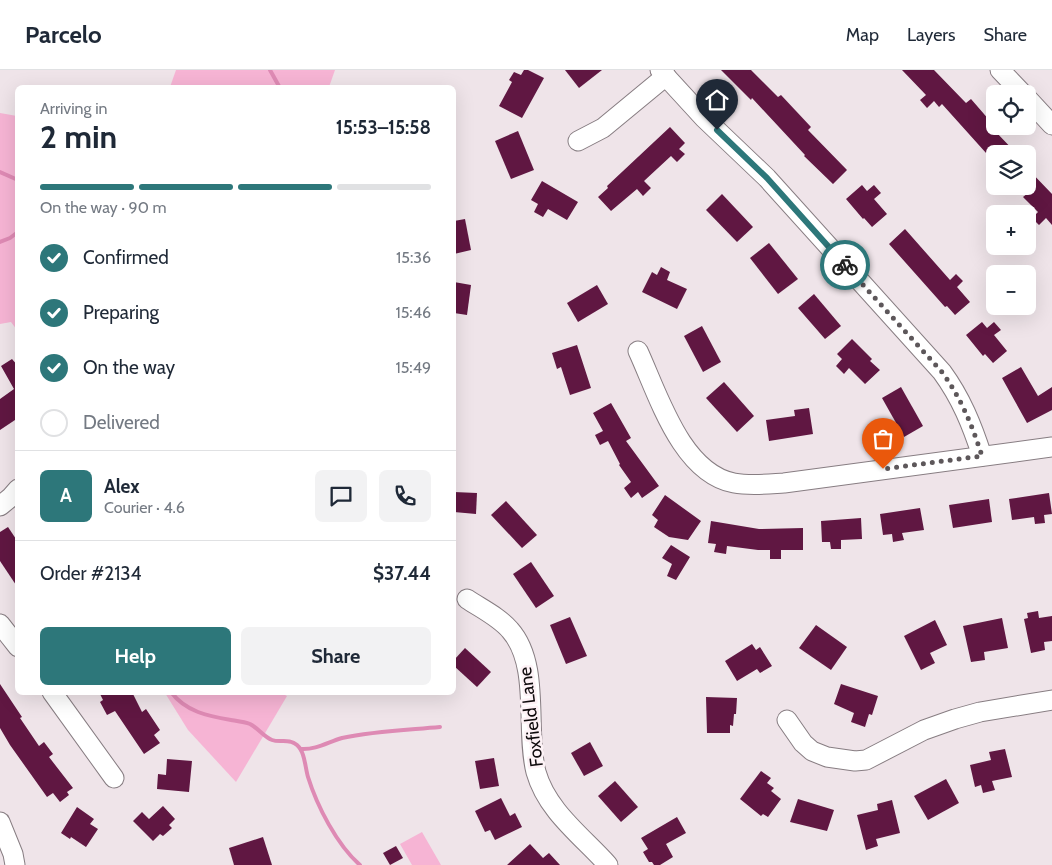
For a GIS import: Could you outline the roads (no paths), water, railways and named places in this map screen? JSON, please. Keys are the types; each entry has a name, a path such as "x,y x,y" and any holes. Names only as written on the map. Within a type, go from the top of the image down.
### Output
{"street":[{"path":"1000,70 1014,85"},
{"path":"578,140 603,128 663,73 704,118 767,178 942,372 963,405 982,456"},
{"path":"1036,107 1052,124"},
{"path":"638,351 682,444 700,465 722,479 734,483 746,485 784,483 1052,447"},
{"path":"0,506 15,493"},
{"name":"Foxfield Lane","path":"467,599 497,618 516,638 523,655 528,676 533,750 536,771 542,788 559,814 608,865"},
{"path":"0,624 15,643"},
{"path":"54,695 114,778"},
{"path":"787,720 803,743 812,751 827,757 855,761 866,760 924,730 955,719 980,712 1052,700"},
{"path":"0,822 13,854 14,865"}],"waterway":[{"path":"270,70 278,85"},
{"path":"0,172 15,179"},
{"path":"0,242 15,234"},
{"path":"174,695 183,704 198,712 248,723 272,740 291,742 297,745 303,756 308,777 322,812 343,847 360,865"},
{"path":"301,749 317,747 342,738 354,736 440,727"}]}
